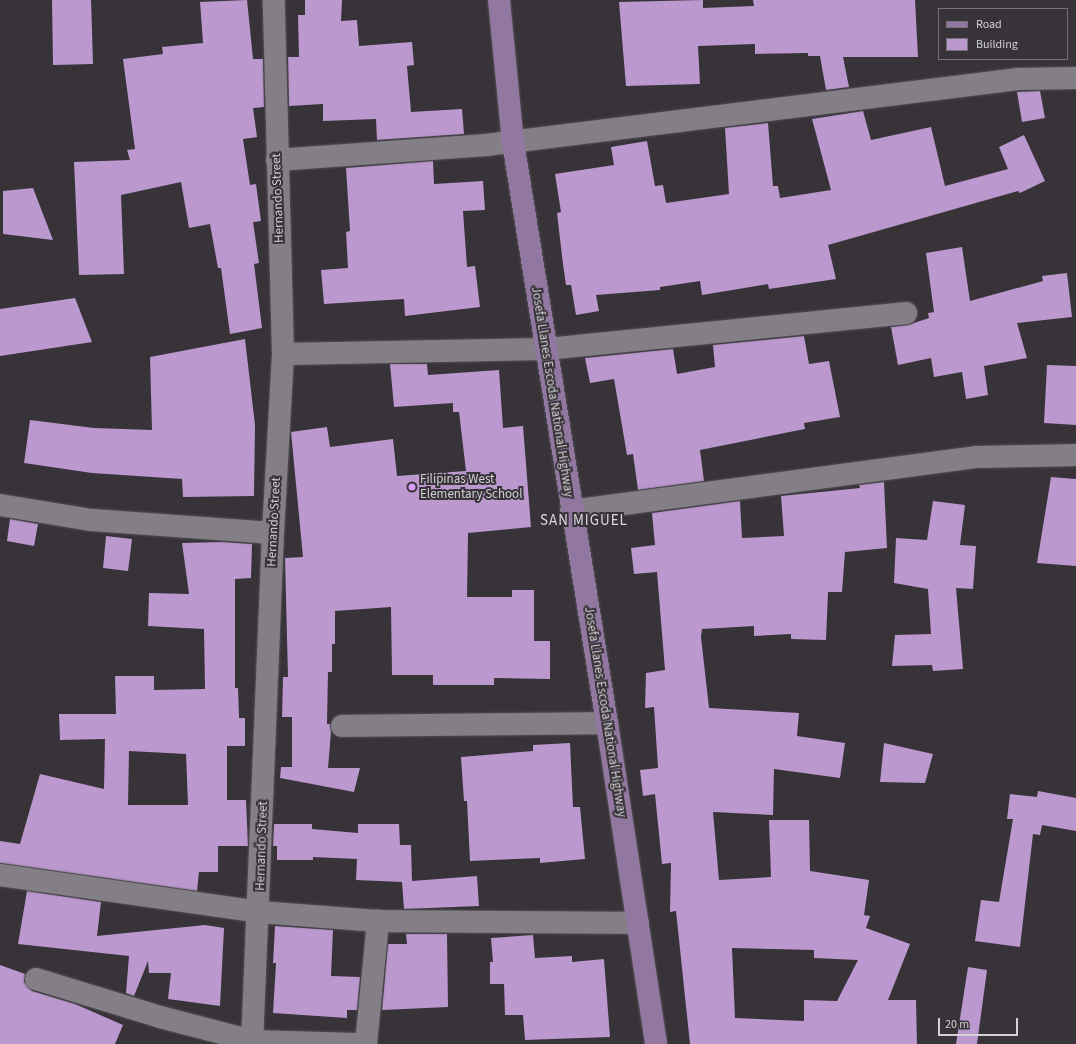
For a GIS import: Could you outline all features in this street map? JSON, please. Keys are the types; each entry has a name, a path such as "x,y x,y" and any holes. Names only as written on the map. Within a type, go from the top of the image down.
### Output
{"main road":[{"name":"Josefa Llanes Escoda National Highway","path":"499,0 513,142 571,511 607,722 656,1044"}],"street":[{"name":"Hernando Street","path":"252,1042 259,912 273,533 283,354 274,0"},
{"path":"277,160 513,142 1018,80 1076,78"},
{"path":"283,354 546,349 906,314"},
{"path":"571,511 974,457 1076,455"},
{"path":"0,505 92,520 273,533"},
{"path":"342,726 607,722"},
{"path":"0,875 259,912 378,921 638,923"},
{"path":"366,1044 378,921"},
{"path":"36,978 160,1017 252,1042 357,1044"}],"building":[{"path":"52,0 91,0 93,64 53,65"},
{"path":"247,0 253,59 263,59 264,107 253,108 257,137 243,139 250,185 256,184 261,221 253,222 259,263 254,264 262,328 230,334 221,268 218,268 210,224 189,228 181,182 121,195 124,274 79,275 74,162 130,160 127,150 135,149 123,59 163,54 162,47 203,43 200,2"},
{"path":"305,0 342,0 341,21 357,20 359,46 412,42 414,65 407,66 411,112 462,109 464,134 377,140 376,119 323,121 323,104 289,106 288,57 299,57 298,15 305,15"},
{"path":"703,0 703,8 754,6 753,0 915,0 918,57 843,57 849,87 826,90 820,56 808,56 808,53 755,54 755,44 698,46 700,84 626,86 619,2"},
{"path":"1040,91 1045,118 1022,122 1017,92"},
{"path":"863,111 871,140 931,127 945,186 1008,169 999,147 1024,135 1045,181 1020,193 1018,191 828,245 836,279 769,289 768,284 702,295 700,281 660,287 660,290 596,295 599,311 576,315 571,285 566,285 557,213 561,212 555,174 614,165 611,147 647,141 655,186 663,185 666,203 729,194 725,128 768,123 773,186 778,186 780,198 831,190 812,119"},
{"path":"433,161 434,184 483,181 485,210 463,211 467,267 475,266 480,307 405,316 404,299 324,304 321,270 348,268 346,232 350,231 346,168"},
{"path":"33,188 53,240 3,234 3,191"},
{"path":"962,247 970,301 1043,281 1042,276 1067,273 1072,317 1017,323 1027,358 984,366 988,395 966,399 962,372 934,377 931,358 898,365 891,327 908,325 929,318 928,313 934,312 926,253"},
{"path":"75,298 92,342 0,356 0,309"},
{"path":"804,336 809,364 829,361 840,417 804,423 805,429 700,450 704,481 638,490 633,454 627,455 614,379 590,383 585,358 673,349 677,374 715,367 713,345"},
{"path":"245,339 255,425 254,496 183,497 182,479 92,473 24,463 30,420 94,428 152,430 150,357"},
{"path":"390,364 427,364 428,375 499,370 503,428 523,426 531,527 468,533 467,597 512,597 512,590 534,590 534,641 550,641 550,679 494,678 494,685 433,685 433,675 392,675 391,607 335,611 335,644 332,644 332,672 328,672 327,724 330,724 331,732 328,768 360,768 354,792 280,778 281,767 292,767 292,717 282,717 283,677 288,677 285,558 303,557 291,432 327,427 330,447 393,439 397,476 466,471 459,412 453,412 453,403 394,407"},
{"path":"1047,365 1076,366 1076,425 1044,423"},
{"path":"1051,477 1076,479 1076,566 1037,563"},
{"path":"884,482 887,548 845,552 842,592 828,592 826,640 791,639 791,634 754,636 754,626 702,629 701,637 709,708 799,713 797,736 845,743 840,778 774,769 773,815 713,812 719,880 771,877 769,820 809,820 810,871 869,880 864,915 870,916 866,928 910,944 888,1000 916,1000 917,1044 690,1044 676,911 670,912 671,863 662,864 655,794 643,796 640,770 658,768 654,707 645,708 646,673 665,670 657,572 634,574 631,548 655,545 652,513 740,501 742,538 784,536 781,496 860,488 859,485","holes":["732,948 814,950 814,958 858,960 837,1001 804,1000 804,1021 735,1018"]},
{"path":"933,501 965,505 960,545 976,546 973,589 956,588 963,669 933,671 932,665 892,666 895,635 931,634 928,589 894,583 896,538 927,540"},
{"path":"10,519 38,524 34,546 7,541"},
{"path":"106,536 132,539 128,571 103,568"},
{"path":"222,542 252,544 251,578 235,579 235,688 238,688 239,718 245,718 245,746 227,746 227,800 246,800 248,846 218,846 218,872 199,872 197,891 0,863 0,841 20,844 40,774 104,789 105,739 60,740 59,714 116,714 115,676 154,676 154,690 205,689 204,629 148,626 149,593 189,594 182,543","holes":["129,751 186,754 188,805 128,805"]},
{"path":"570,743 573,807 580,807 585,859 540,863 540,858 470,861 467,801 464,801 461,757 533,751 533,745"},
{"path":"884,743 933,754 925,783 880,782"},
{"path":"1038,791 1076,798 1076,831 1042,825 1040,835 1033,834 1020,947 975,941 981,900 999,902 1013,819 1007,819 1010,794 1037,797"},
{"path":"274,824 312,824 312,829 358,833 358,824 399,824 400,845 411,845 412,881 477,876 479,906 404,909 402,882 356,880 357,859 313,857 313,860 277,860 277,846 273,846"},
{"path":"27,891 101,902 97,936 205,925 224,928 220,1006 168,999 171,973 149,973 148,961 134,996 126,993 129,956 18,944"},
{"path":"275,926 333,930 331,976 360,977 357,1010 347,1010 347,1018 273,1013 276,963 273,963"},
{"path":"406,934 447,934 448,1007 382,1010 388,944 407,944"},
{"path":"533,935 535,958 572,956 572,962 604,959 610,1037 525,1040 523,1015 505,1015 504,984 490,984 490,962 493,962 491,938"},
{"path":"0,965 25,974 24,982 32,991 75,1004 123,1025 115,1044 0,1044"},
{"path":"968,967 987,970 977,1044 956,1044"}],"place":[{"name":"Filipinas West Elementary School","path":"412,487"}],"district":[{"name":"SAN MIGUEL","path":"584,521"}]}
